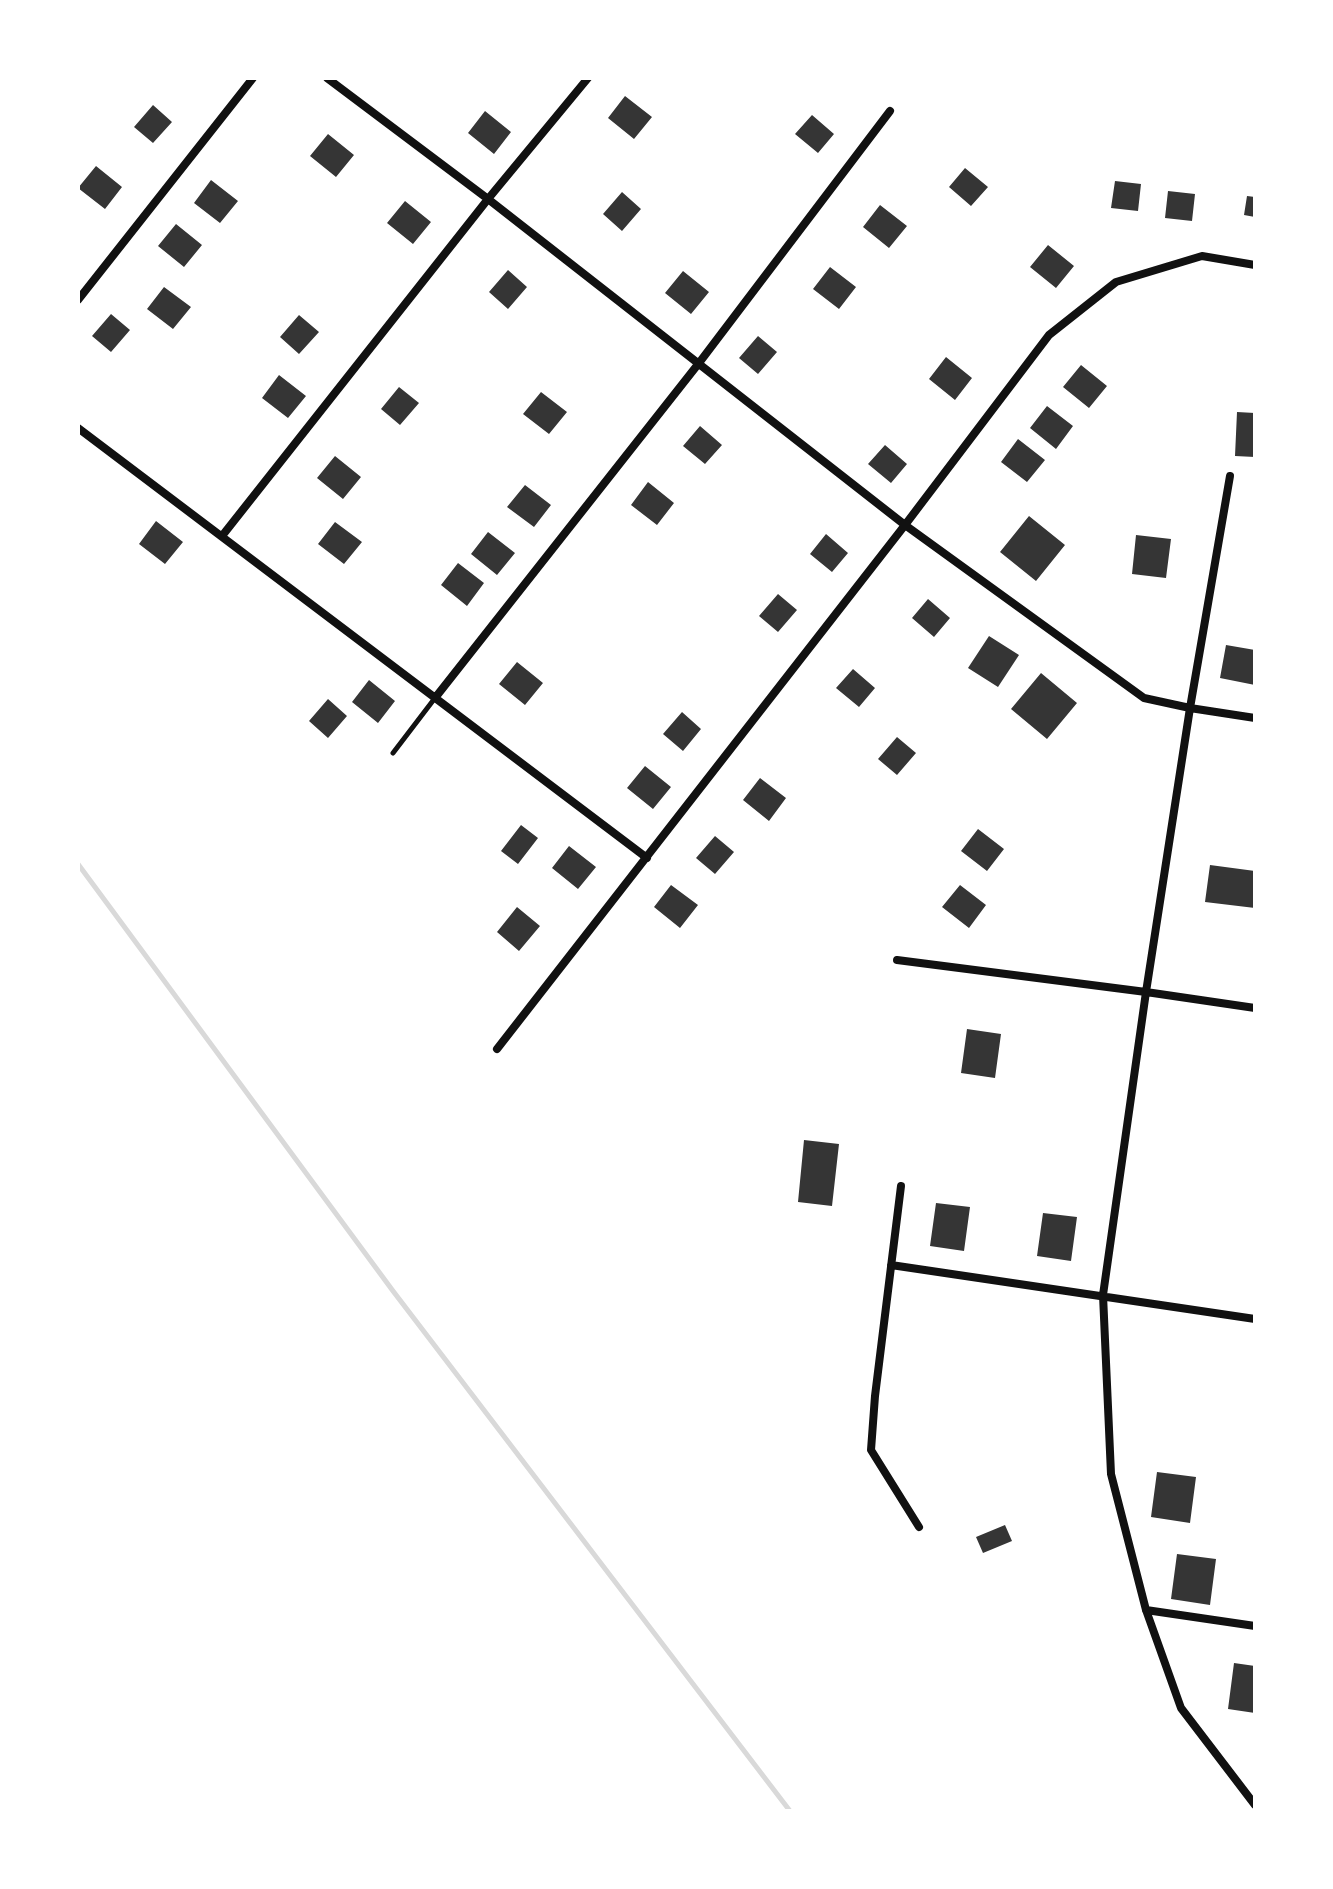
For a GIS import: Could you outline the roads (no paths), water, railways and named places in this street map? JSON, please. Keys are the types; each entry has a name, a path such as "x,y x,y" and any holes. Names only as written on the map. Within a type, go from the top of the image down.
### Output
{"street":[{"path":"78,300 253,78"},
{"path":"327,78 488,199 905,525 1144,698 1255,718"},
{"path":"222,536 488,199 588,78"},
{"path":"435,698 699,363 890,111"},
{"path":"497,1049 1049,335 1116,282 1202,256 1255,265"},
{"path":"78,428 647,858"},
{"path":"1230,476 1190,708 1103,1295 1111,1474 1146,1610 1181,1708 1255,1805"},
{"path":"897,960 1255,1008"},
{"path":"901,1186 871,1450 919,1527"},
{"path":"891,1265 1255,1319"},
{"path":"1146,1610 1255,1626"}],"lane":[{"path":"393,753 435,698"}],"waterway":[{"path":"78,864 393,1291 790,1811"}]}
